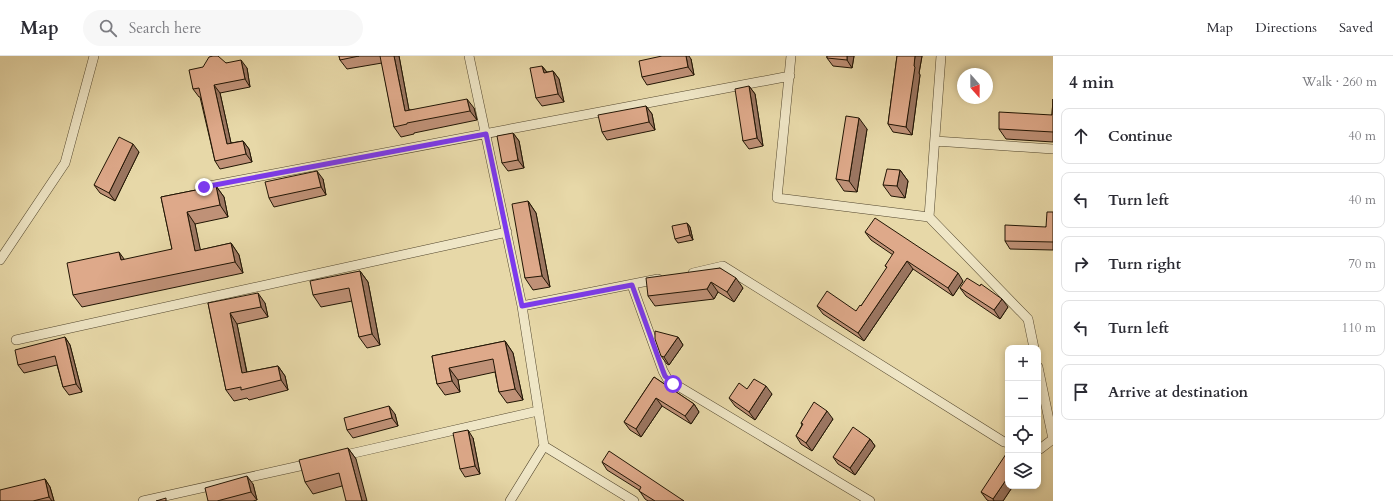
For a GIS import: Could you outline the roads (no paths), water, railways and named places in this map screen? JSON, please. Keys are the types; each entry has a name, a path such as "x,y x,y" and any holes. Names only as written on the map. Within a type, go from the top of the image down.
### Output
{"lane":[{"path":"0,260 65,163 94,56"},
{"path":"469,56 522,306 544,446 510,501"},
{"path":"791,56 777,198 929,216 1028,319 1033,345"},
{"path":"929,216 941,56"},
{"path":"204,187 790,76"},
{"path":"935,141 1053,149"},
{"path":"16,340 506,232"},
{"path":"685,274 723,266 1005,442"},
{"path":"522,306 670,277"},
{"path":"632,285 663,371 668,380 870,501"},
{"path":"1041,381 1053,439 1041,448"},
{"path":"143,501 538,411"},
{"path":"544,446 634,501"}]}
